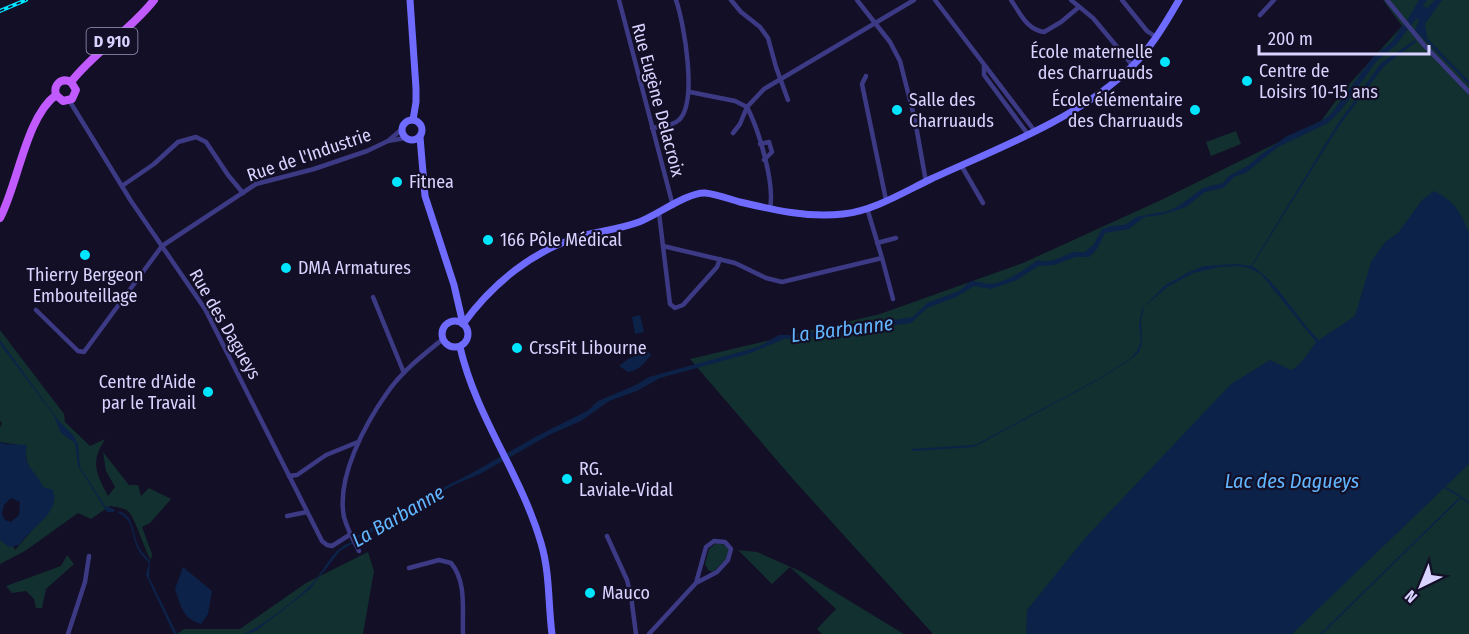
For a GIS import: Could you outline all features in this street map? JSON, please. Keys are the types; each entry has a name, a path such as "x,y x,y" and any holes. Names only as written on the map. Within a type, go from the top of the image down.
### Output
{"main road":[{"name":"D 910","path":"71,82 88,61 133,23 154,0"},
{"path":"65,80 71,82 76,90 74,96 69,100 60,99 56,95 55,88 58,82 65,80"},
{"path":"0,218 10,196 36,120 45,105 56,95"}],"street":[{"path":"410,0 416,95 413,120"},
{"name":"Rue Eugène Delacroix","path":"619,0 673,206"},
{"path":"652,128 677,122 685,111 690,92 684,31 676,0"},
{"path":"731,0 741,12 760,27 768,38 788,100"},
{"path":"856,0 890,42 900,61 915,120 926,182"},
{"path":"733,133 740,124 747,107 765,89 864,31 873,22 914,0"},
{"path":"935,0 984,66 984,75 1030,132"},
{"path":"1011,0 1027,23 1036,31 1044,32 1079,7"},
{"path":"1071,0 1093,18 1133,66"},
{"path":"1122,0 1147,31 1156,38"},
{"path":"463,324 484,297 507,276 547,249 580,237 637,223 691,195 704,193 815,216 846,214 867,208 926,182 1030,132 1098,95 1133,66 1156,38 1179,0"},
{"path":"1260,15 1274,0"},
{"path":"1387,0 1409,28 1469,92"},
{"path":"866,76 862,84 886,200"},
{"path":"690,92 735,101 747,107 764,160 772,196 770,208"},
{"name":"Rue des Dagueys","path":"69,100 122,186 205,309 322,541 332,546 351,534"},
{"path":"421,159 402,129 405,122 413,120 422,126 420,137 425,196 454,285 463,324 469,334 466,342 460,347 450,347 442,339"},
{"name":"Rue de l'Industrie","path":"36,309 78,351 84,352 162,246 256,184 314,169 367,151 388,141 402,129"},
{"path":"122,186 154,164 178,142 196,137 206,142 243,193"},
{"path":"408,139 420,137"},
{"name":"Rue de l'Industrie","path":"388,141 408,139"},
{"path":"760,144 770,142 772,152 764,160"},
{"path":"962,165 983,202"},
{"path":"867,208 893,299"},
{"path":"659,213 670,304 675,308 683,305 690,298 717,267 720,259"},
{"path":"877,243 896,238"},
{"path":"663,246 735,263 766,278 782,282 882,258"},
{"path":"373,297 404,373"},
{"path":"459,309 471,312"},
{"path":"359,551 344,517 344,489 358,442 387,393 404,373 442,339 444,327 453,321 459,309"},
{"path":"453,321 463,324"},
{"path":"460,347 481,411 513,472 541,543 547,570 551,632"},
{"path":"289,476 297,475 326,455 358,442"},
{"path":"287,516 307,512"},
{"path":"607,536 627,580 636,634"},
{"path":"649,634 696,584 717,572 730,556 731,549 728,544 722,540 714,541 706,547 696,584"},
{"path":"68,634 85,582 89,556"},
{"path":"409,568 439,560 451,562 462,582 463,634"},
{"path":"702,563 711,576"}],"green space":[{"path":"1383,0 1469,0 1469,634 933,634 792,478 690,359 880,314 1023,263 1161,200 1321,121 1343,91 1402,26"},
{"path":"1236,131 1241,144 1211,156 1206,142"},
{"path":"0,330 64,414 65,422 90,446 105,439 97,455 96,468 108,496 115,487 106,471 103,452 129,485 138,485 141,496 149,488 171,499 150,523 142,527 152,554 151,560 131,514 124,509 110,506 91,519 78,513 25,551 0,564 0,534 8,536 15,550 47,513 29,476 25,446 0,442 2,423 0,421"},
{"path":"716,543 726,545 729,550 727,558 713,572 708,570 705,564 709,549"},
{"path":"738,550 757,552 802,572 904,634 822,634 817,629 836,609 790,567 772,584"},
{"path":"368,552 374,571 363,634 177,634 184,629 240,629 306,583"},
{"path":"67,555 74,564 46,589 42,608 36,608 34,599 26,591 12,593 6,586 61,566"}],"water":[{"path":"1419,0 1427,0 1423,6 1427,8 1435,0 1442,0 1425,24 1427,38 1469,81 1469,85 1415,30 1419,19 1416,19 1411,26 1407,20"},
{"name":"La Barbanne","path":"1403,24 1408,29 1397,44 1376,62 1342,109 1328,123 1278,147 1247,172 1234,177 1223,188 1205,192 1186,207 1161,215 1144,217 1129,229 1105,233 1097,249 1089,257 1075,257 1054,265 1038,266 1017,280 991,289 974,286 956,297 927,308 911,323 784,339 748,354 660,378 637,391 609,401 581,421 549,435 480,474 399,514 368,535 355,539 413,503 587,411 598,401 649,377 758,347 779,335 795,335 913,317 927,303 959,291 971,281 996,283 1015,275 1038,260 1051,261 1073,252 1085,252 1094,244 1102,229 1125,225 1136,217 1168,211 1180,205 1203,188 1223,183 1229,176 1249,165 1287,136 1330,115 1373,57 1392,42"},
{"name":"Lac des Dagueys","path":"1415,40 1416,42 1384,66 1339,126 1252,266 1271,282 1319,340 1355,316 1371,262 1385,242 1398,233 1422,200 1434,191 1452,203 1460,213 1469,232 1469,464 1292,634 1026,634 1027,610 1085,538 1231,384 1270,360 1291,370 1302,361 1316,342 1261,274 1249,268 1236,266 1193,273 1167,287 1144,307 1141,320 1142,343 1139,352 1130,360 1098,380 974,447 912,451 912,449 975,445 1098,379 1130,359 1137,351 1141,341 1139,325 1142,309 1164,286 1204,266 1237,264 1251,266 1337,125 1381,63"},
{"path":"640,315 644,332 635,334 632,317"},
{"path":"0,340 59,421 73,435 78,444 80,467 105,506 114,509 114,512 107,512 78,466 75,443 61,433 53,414 0,344"},
{"path":"647,351 651,355 635,370 628,372 619,366 628,359"},
{"path":"0,442 27,445 26,458 30,468 43,487 53,490 53,506 19,545 9,547 0,540","holes":["11,498 20,502 19,515 11,522 5,520 2,514 4,505"]},
{"path":"119,511 131,522 137,544 150,561 149,577 177,634 174,634 146,575 149,563 136,546 130,524 118,513"},
{"path":"352,542 340,551 310,589 256,631 244,634 270,618 298,596 313,583 334,554"},
{"path":"183,567 212,591 208,614 201,624 186,615 175,589"}],"waterway":[{"path":"1444,487 1460,496"},
{"path":"1321,634 1461,497 1469,503"}],"railway":[{"path":"0,11 26,0"}],"place":[{"name":"École maternelle des Charruauds","path":"1165,62"},
{"name":"Centre de Loisirs 10-15 ans","path":"1247,81"},
{"name":"Salle des Charruauds","path":"897,110"},
{"name":"École élémentaire des Charruauds","path":"1195,110"},
{"name":"Fitnea","path":"397,182"},
{"name":"166 Pôle Médical","path":"488,240"},
{"name":"Thierry Bergeon Embouteillage","path":"85,255"},
{"name":"DMA Armatures","path":"286,268"},
{"name":"CrssFit Libourne","path":"517,348"},
{"name":"Centre d'Aide par le Travail","path":"208,392"},
{"name":"RG. Laviale-Vidal","path":"567,479"},
{"name":"Mauco","path":"590,593"}]}
